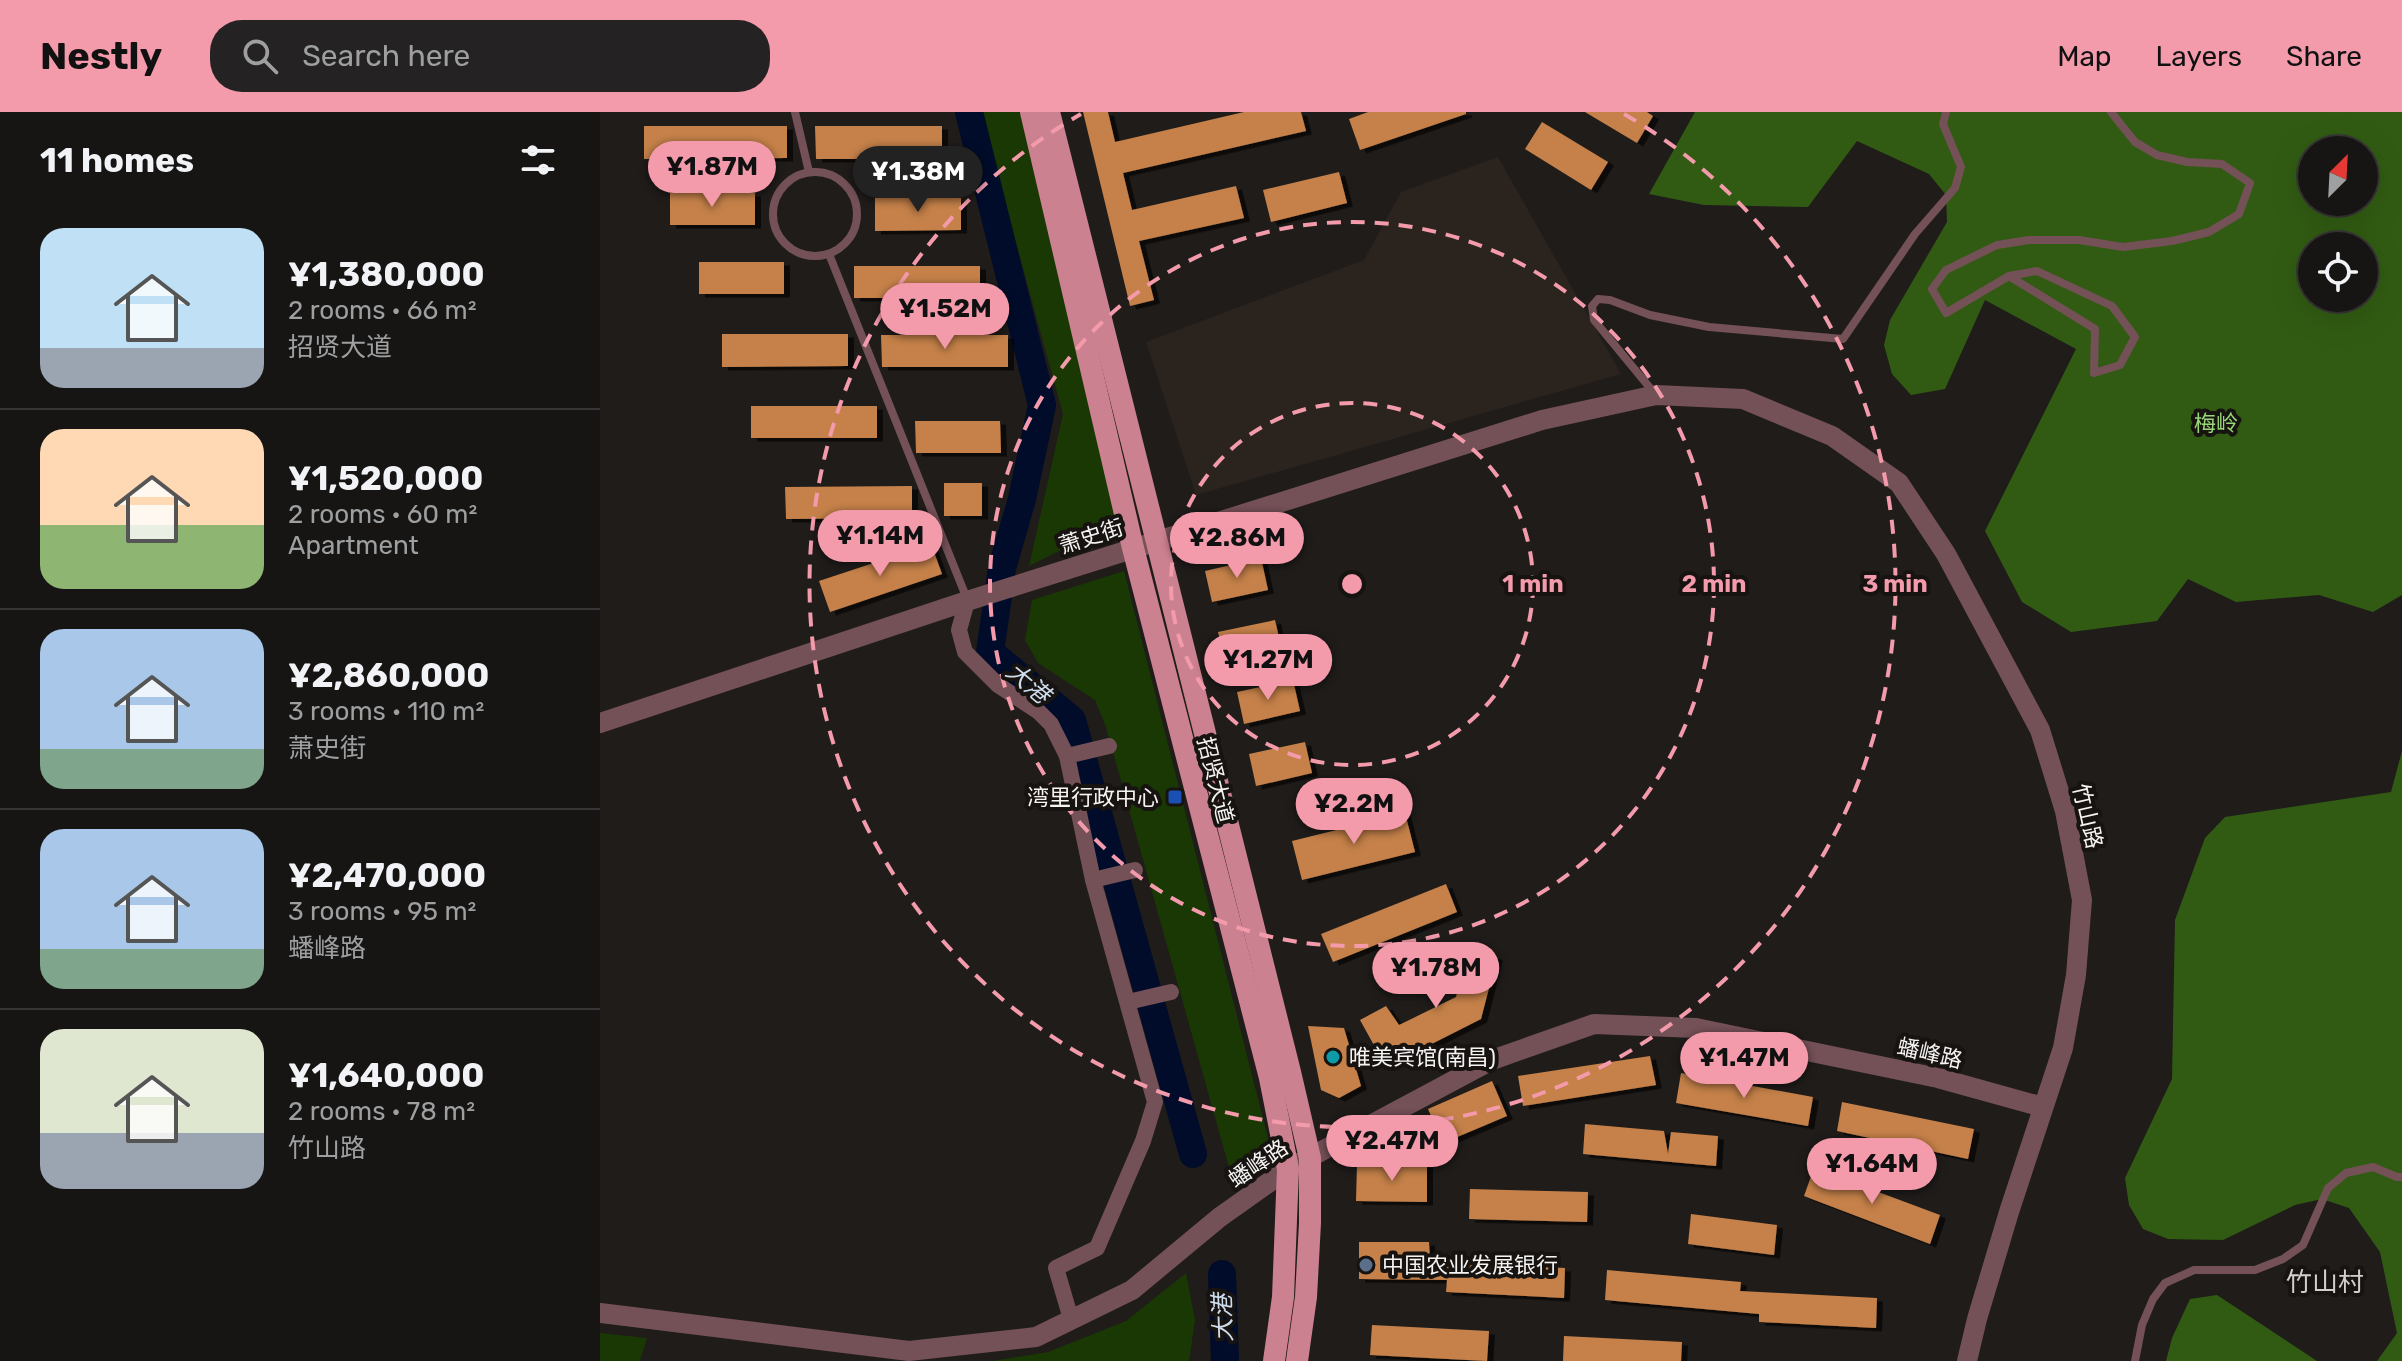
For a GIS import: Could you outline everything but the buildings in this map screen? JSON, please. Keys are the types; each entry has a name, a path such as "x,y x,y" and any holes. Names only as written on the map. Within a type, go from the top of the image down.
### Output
{"main road":[{"name":"招贤大道","path":"1031,112 1133,548 1270,1078 1288,1169 1283,1297 1274,1361"},
{"name":"招贤大道","path":"1049,112 1310,1158 1310,1238 1297,1361"}],"street":[{"name":"萧史街","path":"600,723 968,600 1542,420 1656,395 1743,399"},
{"name":"竹山路","path":"1743,399 1832,436 1899,483 1946,554 2040,730 2065,811 2082,900 2076,975 2063,1048 1977,1319 1967,1361"},
{"path":"968,600 959,630 965,652 998,685 1039,712 1051,724 1067,756 1093,880 1155,1102 1143,1141 1097,1248 1056,1268 1071,1319"},
{"path":"1067,756 1109,746"},
{"path":"1093,880 1135,870"},
{"path":"1128,1002 1171,992"},
{"name":"蟠峰路","path":"600,1313 909,1351 1036,1337 1132,1290 1220,1217 1288,1169 1492,1060 1594,1024 1696,1028 1938,1078 2043,1107"}],"lane":[{"path":"795,112 809,172"},
{"path":"1656,395 1594,320 1592,306 1598,299 1610,300 1650,315 1709,327 1843,339 1915,234 1955,188 1961,167 1943,124 1946,112"},
{"path":"2009,276 2095,329 2094,373 2120,365 2135,337 2112,306 2037,271 2009,276 1946,313 1932,289 1946,270 1997,245 2029,240 2079,240 2123,247 2172,241 2209,232 2239,214 2250,183 2222,164 2187,162 2157,155 2135,142 2111,112"},
{"path":"809,172 824,172 850,190 856,204 857,219 852,234 843,246 829,254 814,256 798,253 785,245 776,232 772,216 774,201 782,187 794,177 809,172"},
{"path":"829,254 968,600"},
{"path":"2135,1361 2142,1325 2153,1299 2165,1283 2194,1270 2255,1270 2283,1259 2303,1245 2328,1188 2346,1173 2373,1167 2402,1177"}],"shaded area":[{"path":"1498,157 1621,374 1196,495 1146,342 1364,260 1401,192"}],"green space":[{"path":"980,112 1020,112 1117,522 1029,566 1063,414"},
{"name":"梅岭","path":"1695,112 2402,112 2402,595 2373,612 2319,595 2236,602 2188,579 2157,621 2071,632 2022,602 1985,531 2076,349 1985,300 1945,389 1911,395 1892,374 1884,345 1890,320 1947,222 1946,195 1929,174 1857,141 1808,207 1704,205 1649,194"},
{"path":"1124,571 1270,1146 1230,1171 1106,727 1095,700 1038,663 1025,640 1032,600"},
{"path":"2402,751 2402,1361 2377,1361 2397,1333 2380,1252 2349,1208 2322,1199 2295,1205 2223,1240 2168,1239 2143,1229 2129,1205 2125,1178 2172,1079 2175,920 2205,838 2225,817 2391,792"},
{"path":"1186,1273 1195,1320 1189,1361 992,1361 1048,1352 1126,1321"},
{"path":"2217,1295 2317,1361 2166,1361 2172,1338 2190,1299"},
{"path":"600,1333 647,1338 640,1361 600,1361"}],"waterway":[{"name":"大港","path":"969,112 1042,405 1022,499 1002,568 990,652 1072,720 1193,1154"},
{"name":"大港","path":"1222,1274 1225,1361"}],"place":[{"name":"湾里行政中心","path":"1175,797"},
{"name":"唯美宾馆(南昌)","path":"1333,1057"},
{"name":"中国农业发展银行","path":"1366,1265"}],"district":[{"name":"竹山村","path":"2325,1282"}]}
